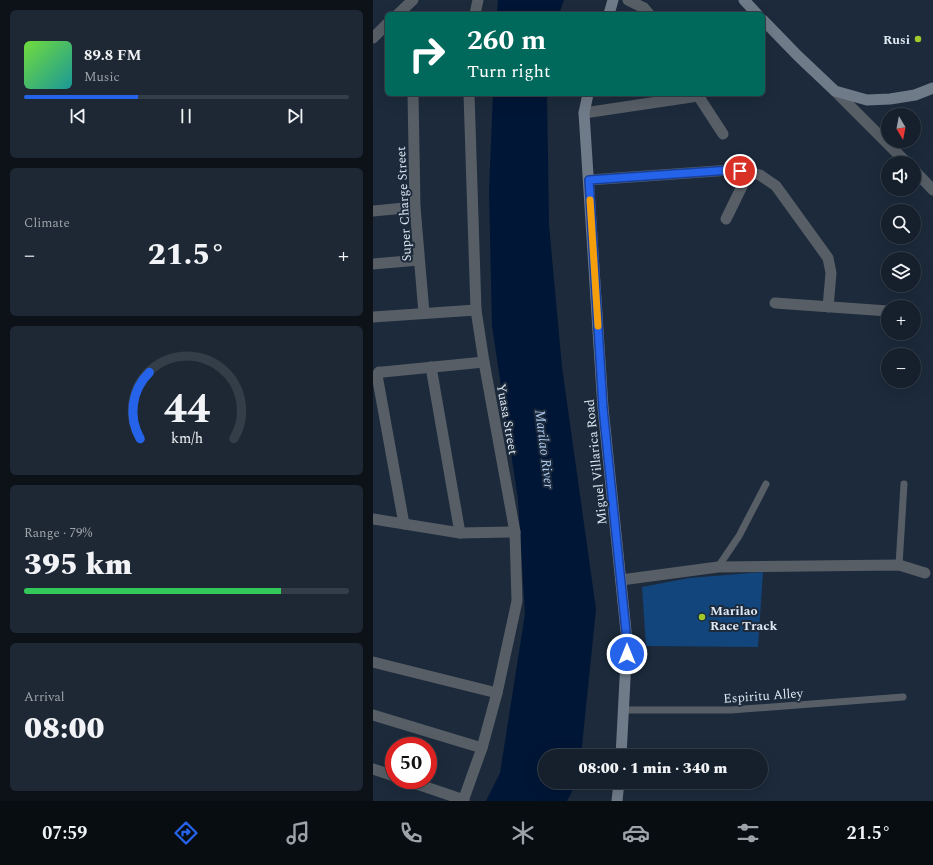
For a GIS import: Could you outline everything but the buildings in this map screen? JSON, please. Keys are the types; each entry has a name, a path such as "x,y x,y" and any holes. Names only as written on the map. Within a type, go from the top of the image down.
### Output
{"main road":[{"path":"610,12 613,0"},
{"path":"744,0 755,12"},
{"path":"765,22 835,91 867,100 890,100 915,95 933,88"},
{"name":"Miguel Villarica Road","path":"588,96 584,113 603,408 627,641 621,749"},
{"path":"617,801 618,789"}],"street":[{"path":"475,12 478,0"},
{"path":"628,0 644,8 647,12"},
{"path":"400,12 411,1"},
{"path":"411,1 411,12"},
{"path":"373,38 385,26"},
{"path":"835,91 900,156"},
{"name":"Super Charge Street","path":"413,96 415,207 424,313"},
{"name":"Yuasa Street","path":"464,800 482,748 497,693 517,601 515,532 476,310 469,96"},
{"path":"584,113 691,96"},
{"path":"698,96 723,134"},
{"path":"589,180 731,170 761,175 776,186 828,258 831,273 828,307"},
{"path":"726,219 749,172"},
{"path":"921,177 931,186"},
{"path":"373,211 415,207"},
{"path":"373,264 419,260"},
{"path":"775,303 881,311"},
{"path":"373,317 476,310"},
{"path":"404,524 377,375 379,372 484,362"},
{"path":"431,367 460,533"},
{"path":"373,519 460,533 515,532"},
{"path":"621,580 718,567 899,565 925,574"},
{"path":"373,662 497,693"},
{"path":"373,715 482,748"},
{"path":"373,770 385,773"},
{"path":"432,789 464,800"}],"lane":[{"path":"718,567 739,536 766,484"},
{"path":"899,565 904,484"},
{"name":"Espiritu Alley","path":"624,710 731,710 903,697"}],"shaded area":[{"name":"Marilao Race Track","path":"763,572 758,647 646,646 642,587 689,578"}],"water":[{"path":"498,0 564,0 560,12 497,12"},
{"name":"Marilao River","path":"493,96 547,96 549,225 562,367 596,609 582,749 538,749 538,789 573,789 567,801 486,801 500,773 525,614 518,499 492,326 489,190"}],"slow traffic":[{"path":"590,200 598,326"}],"place":[{"name":"Rusi","path":"918,39"},
{"name":"Marilao Race Track","path":"702,617"}],"route":[{"path":"627,654 627,641 603,408 589,180 731,170 740,171"}]}
